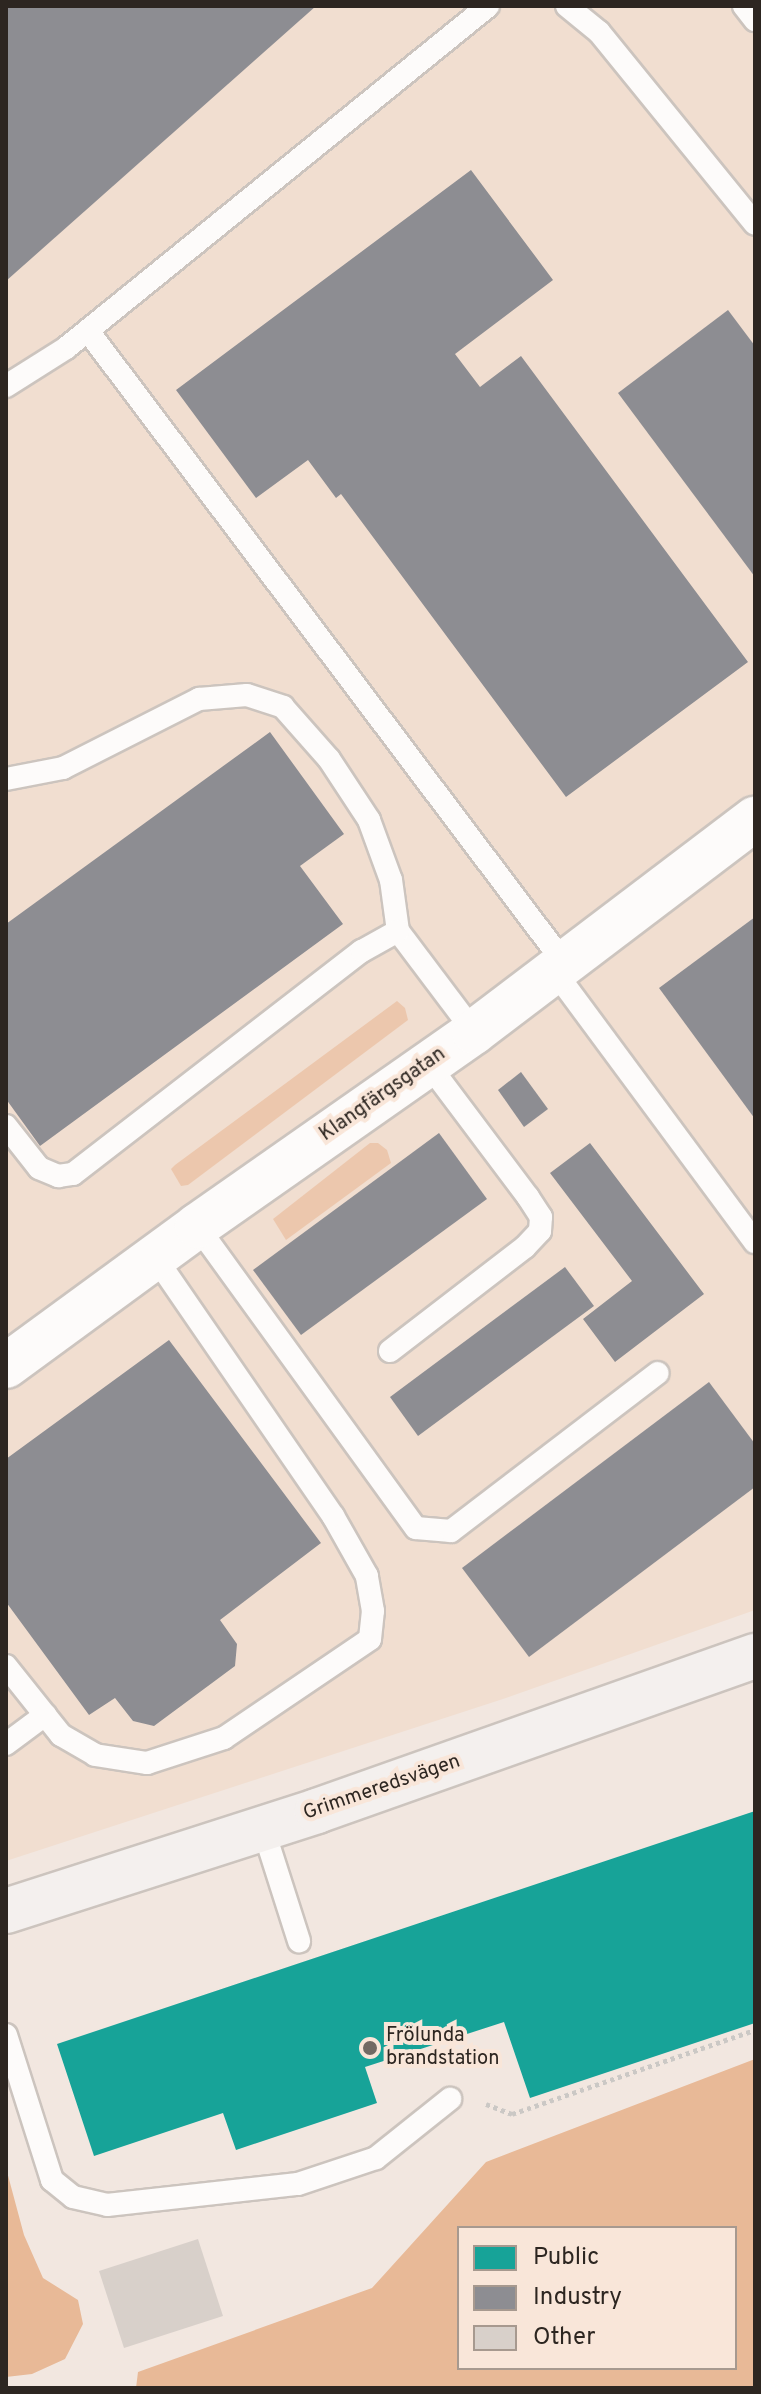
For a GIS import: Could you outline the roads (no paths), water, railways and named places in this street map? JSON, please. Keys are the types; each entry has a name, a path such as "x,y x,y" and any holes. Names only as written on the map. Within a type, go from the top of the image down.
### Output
{"street":[{"name":"Klangfärgsgatan","path":"6,1366 197,1226 474,1032 755,819"},
{"name":"Grimmeredsvägen","path":"6,1911 263,1828 755,1656"}],"lane":[{"path":"6,386 88,331 488,6"},
{"path":"567,6 599,32 755,224"},
{"path":"744,6 755,20"},
{"path":"88,331 560,968 755,1242"},
{"path":"6,779 63,768 199,699 247,695 283,707 329,759 369,820 391,880 398,931 474,1032"},
{"path":"6,1126 39,1168 58,1176 73,1174 362,951 398,931"},
{"path":"390,1351 525,1247 540,1231 541,1217 528,1197 428,1064"},
{"path":"197,1226 416,1528 451,1531 658,1373"},
{"path":"6,1666 61,1735 95,1755 147,1763 224,1738 370,1639 373,1611 367,1576 333,1516 155,1257"},
{"path":"6,1744 45,1715"},
{"path":"263,1828 299,1941"},
{"path":"6,2035 52,2180 73,2197 107,2205 298,2184 376,2158 450,2099"}],"place":[{"name":"Frölunda brandstation","path":"370,2048"}]}
